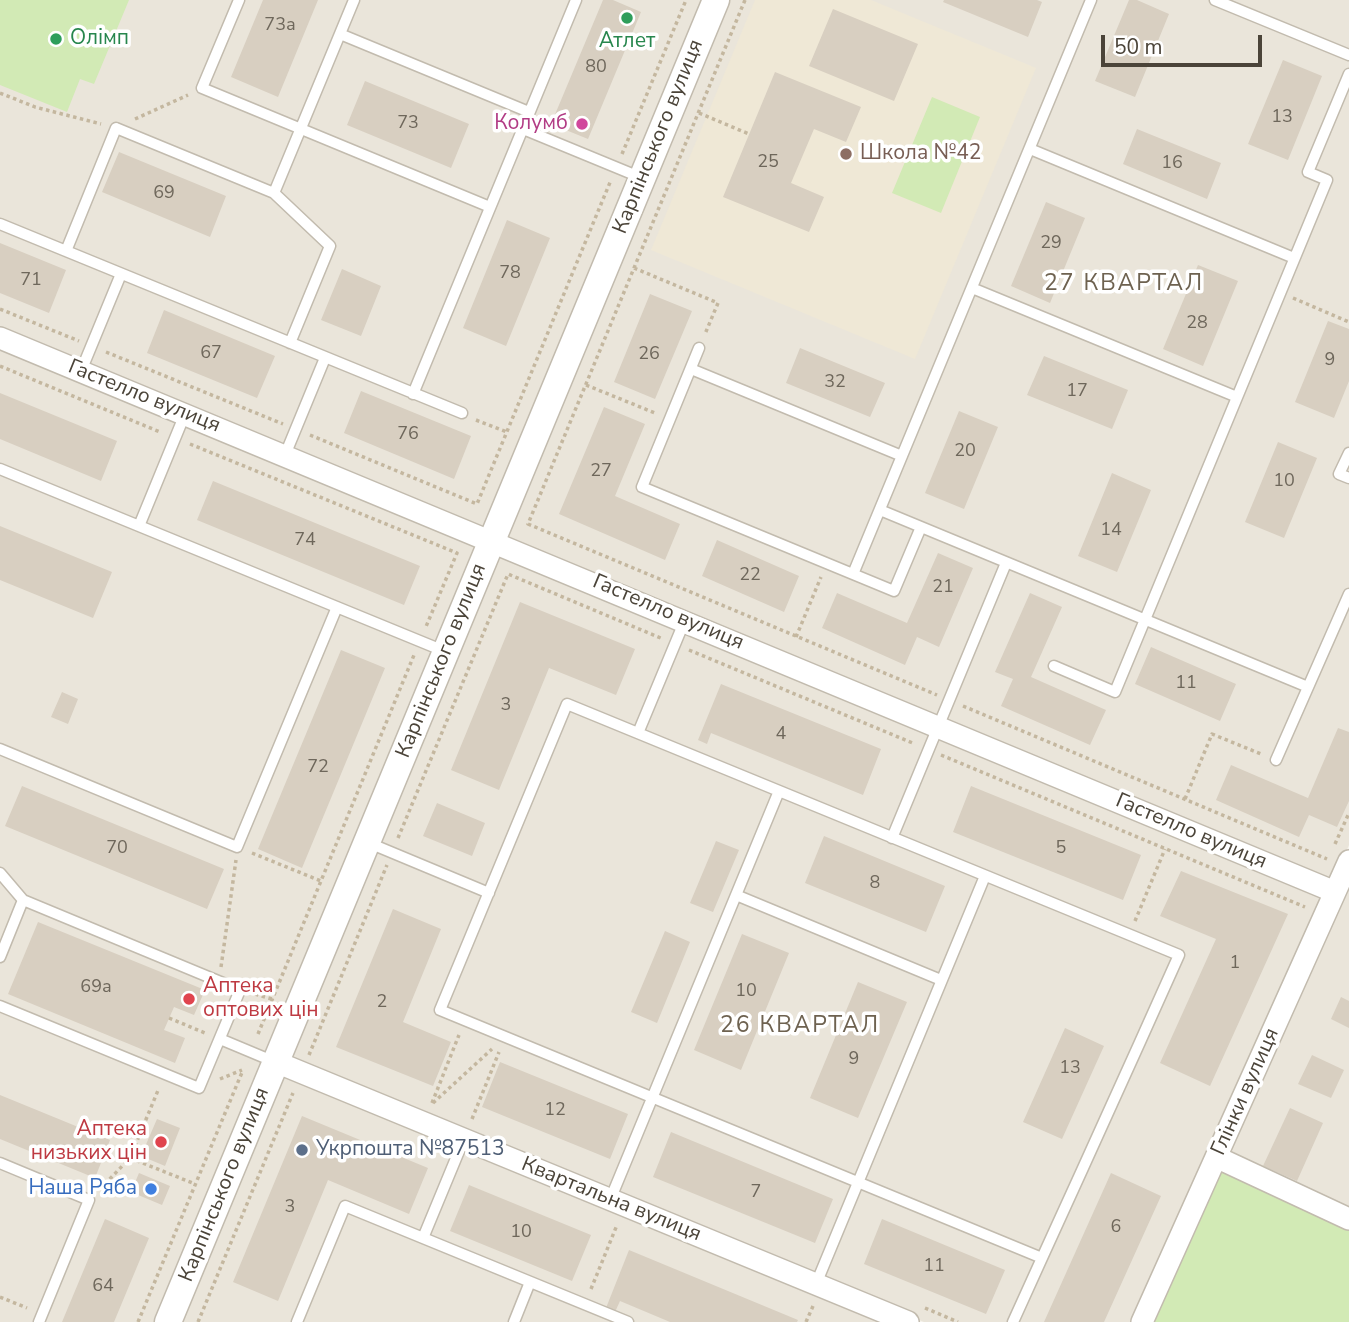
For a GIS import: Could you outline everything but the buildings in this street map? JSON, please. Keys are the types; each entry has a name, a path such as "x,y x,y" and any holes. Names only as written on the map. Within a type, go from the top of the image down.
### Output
{"street":[{"name":"Карпінського вулиця","path":"171,1321 716,0"},
{"name":"Гастелло вулиця","path":"0,338 1335,892"},
{"name":"Глінки вулиця","path":"1142,1322 1349,861"},
{"name":"Квартальна вулиця","path":"276,1062 467,1130 610,1200 815,1294 908,1322"},
{"path":"1216,1157 1349,1219"}],"lane":[{"path":"239,0 202,88 490,207"},
{"path":"274,192 354,0"},
{"path":"413,394 576,0"},
{"path":"853,574 1091,0"},
{"path":"1215,0 1236,4 1349,55"},
{"path":"340,34 529,113"},
{"path":"1054,666 1115,692 1327,180 1308,172 1349,74"},
{"path":"66,251 116,128 274,192 330,247 290,343"},
{"path":"523,129 642,178"},
{"path":"1030,149 1294,258"},
{"path":"0,224 462,414"},
{"path":"82,371 121,274"},
{"path":"972,288 1237,397"},
{"path":"699,348 642,487 894,591 921,527"},
{"path":"285,455 325,358"},
{"path":"691,369 902,456"},
{"path":"139,526 185,414"},
{"path":"1349,453 1339,474 1349,478"},
{"path":"0,469 446,652"},
{"path":"880,510 1308,687"},
{"path":"892,838 1006,563"},
{"path":"1276,760 1349,594"},
{"path":"0,749 237,847 337,607"},
{"path":"638,733 685,620"},
{"path":"1013,1322 1179,956 567,704 440,1010 1042,1258"},
{"path":"610,1200 779,791"},
{"path":"367,842 489,893"},
{"path":"0,873 23,901 240,990 199,1088 0,1006"},
{"path":"815,1294 858,1182 985,876"},
{"path":"736,895 941,980"},
{"path":"0,957 23,901"},
{"path":"219,1039 276,1062"},
{"path":"423,1238 467,1130"},
{"path":"0,1163 89,1200 40,1318"},
{"path":"297,1322 345,1206 628,1322"},
{"path":"514,1322 530,1282"}],"path":[{"path":"0,309 477,504 686,0"},
{"path":"745,0 528,524 1329,860 1349,813"},
{"path":"0,93 35,107 116,128 202,88"},
{"path":"698,113 749,134"},
{"path":"634,268 718,303 699,348"},
{"path":"1280,293 1349,322"},
{"path":"0,366 457,553 258,1034"},
{"path":"586,385 669,419"},
{"path":"462,414 507,432"},
{"path":"796,637 826,563"},
{"path":"309,1055 508,574"},
{"path":"1185,799 1212,734 1276,760"},
{"path":"219,981 237,847 321,881"},
{"path":"1129,936 1165,849"},
{"path":"170,1018 219,1039"},
{"path":"465,1020 431,1104 505,1037"},
{"path":"467,1130 505,1037"},
{"path":"138,1322 243,1070"},
{"path":"89,1200 130,1158 165,1074"},
{"path":"198,1322 294,1090"},
{"path":"130,1158 195,1184"},
{"path":"584,1304 618,1224"},
{"path":"806,1322 815,1294"},
{"path":"0,1297 40,1318"}],"shaded area":[{"path":"0,0 708,0 488,531 0,328"},
{"path":"724,0 1349,0 1349,845 1332,884 501,536"},
{"name":"Школа №42","path":"755,0 871,0 1036,68 915,359 651,250"},
{"path":"0,348 483,544 158,1322 0,1322"},
{"path":"496,549 1327,896 1137,1322 924,1322 288,1059"},
{"path":"1349,876 1349,1322 1219,1166"},
{"path":"282,1072 891,1322 178,1322"}],"green space":[{"name":"Олімп","path":"0,0 129,0 94,84 80,79 67,112 0,85"},
{"path":"932,97 980,117 941,213 892,193"},
{"path":"1219,1166 1349,1226 1349,1322 1149,1322"}],"place":[{"name":"Атлет","path":"627,18"},
{"name":"Олімп","path":"56,39"},
{"name":"Колумб","path":"582,124"},
{"name":"Школа №42","path":"846,154"},
{"name":"Аптека оптових цін","path":"189,999"},
{"name":"Аптека низьких цін","path":"161,1142"},
{"name":"Укрпошта №87513","path":"302,1150"},
{"name":"Наша Ряба","path":"151,1189"}],"district":[{"name":"27 КВАРТАЛ","path":"1124,284"},
{"name":"26 КВАРТАЛ","path":"800,1026"}]}
